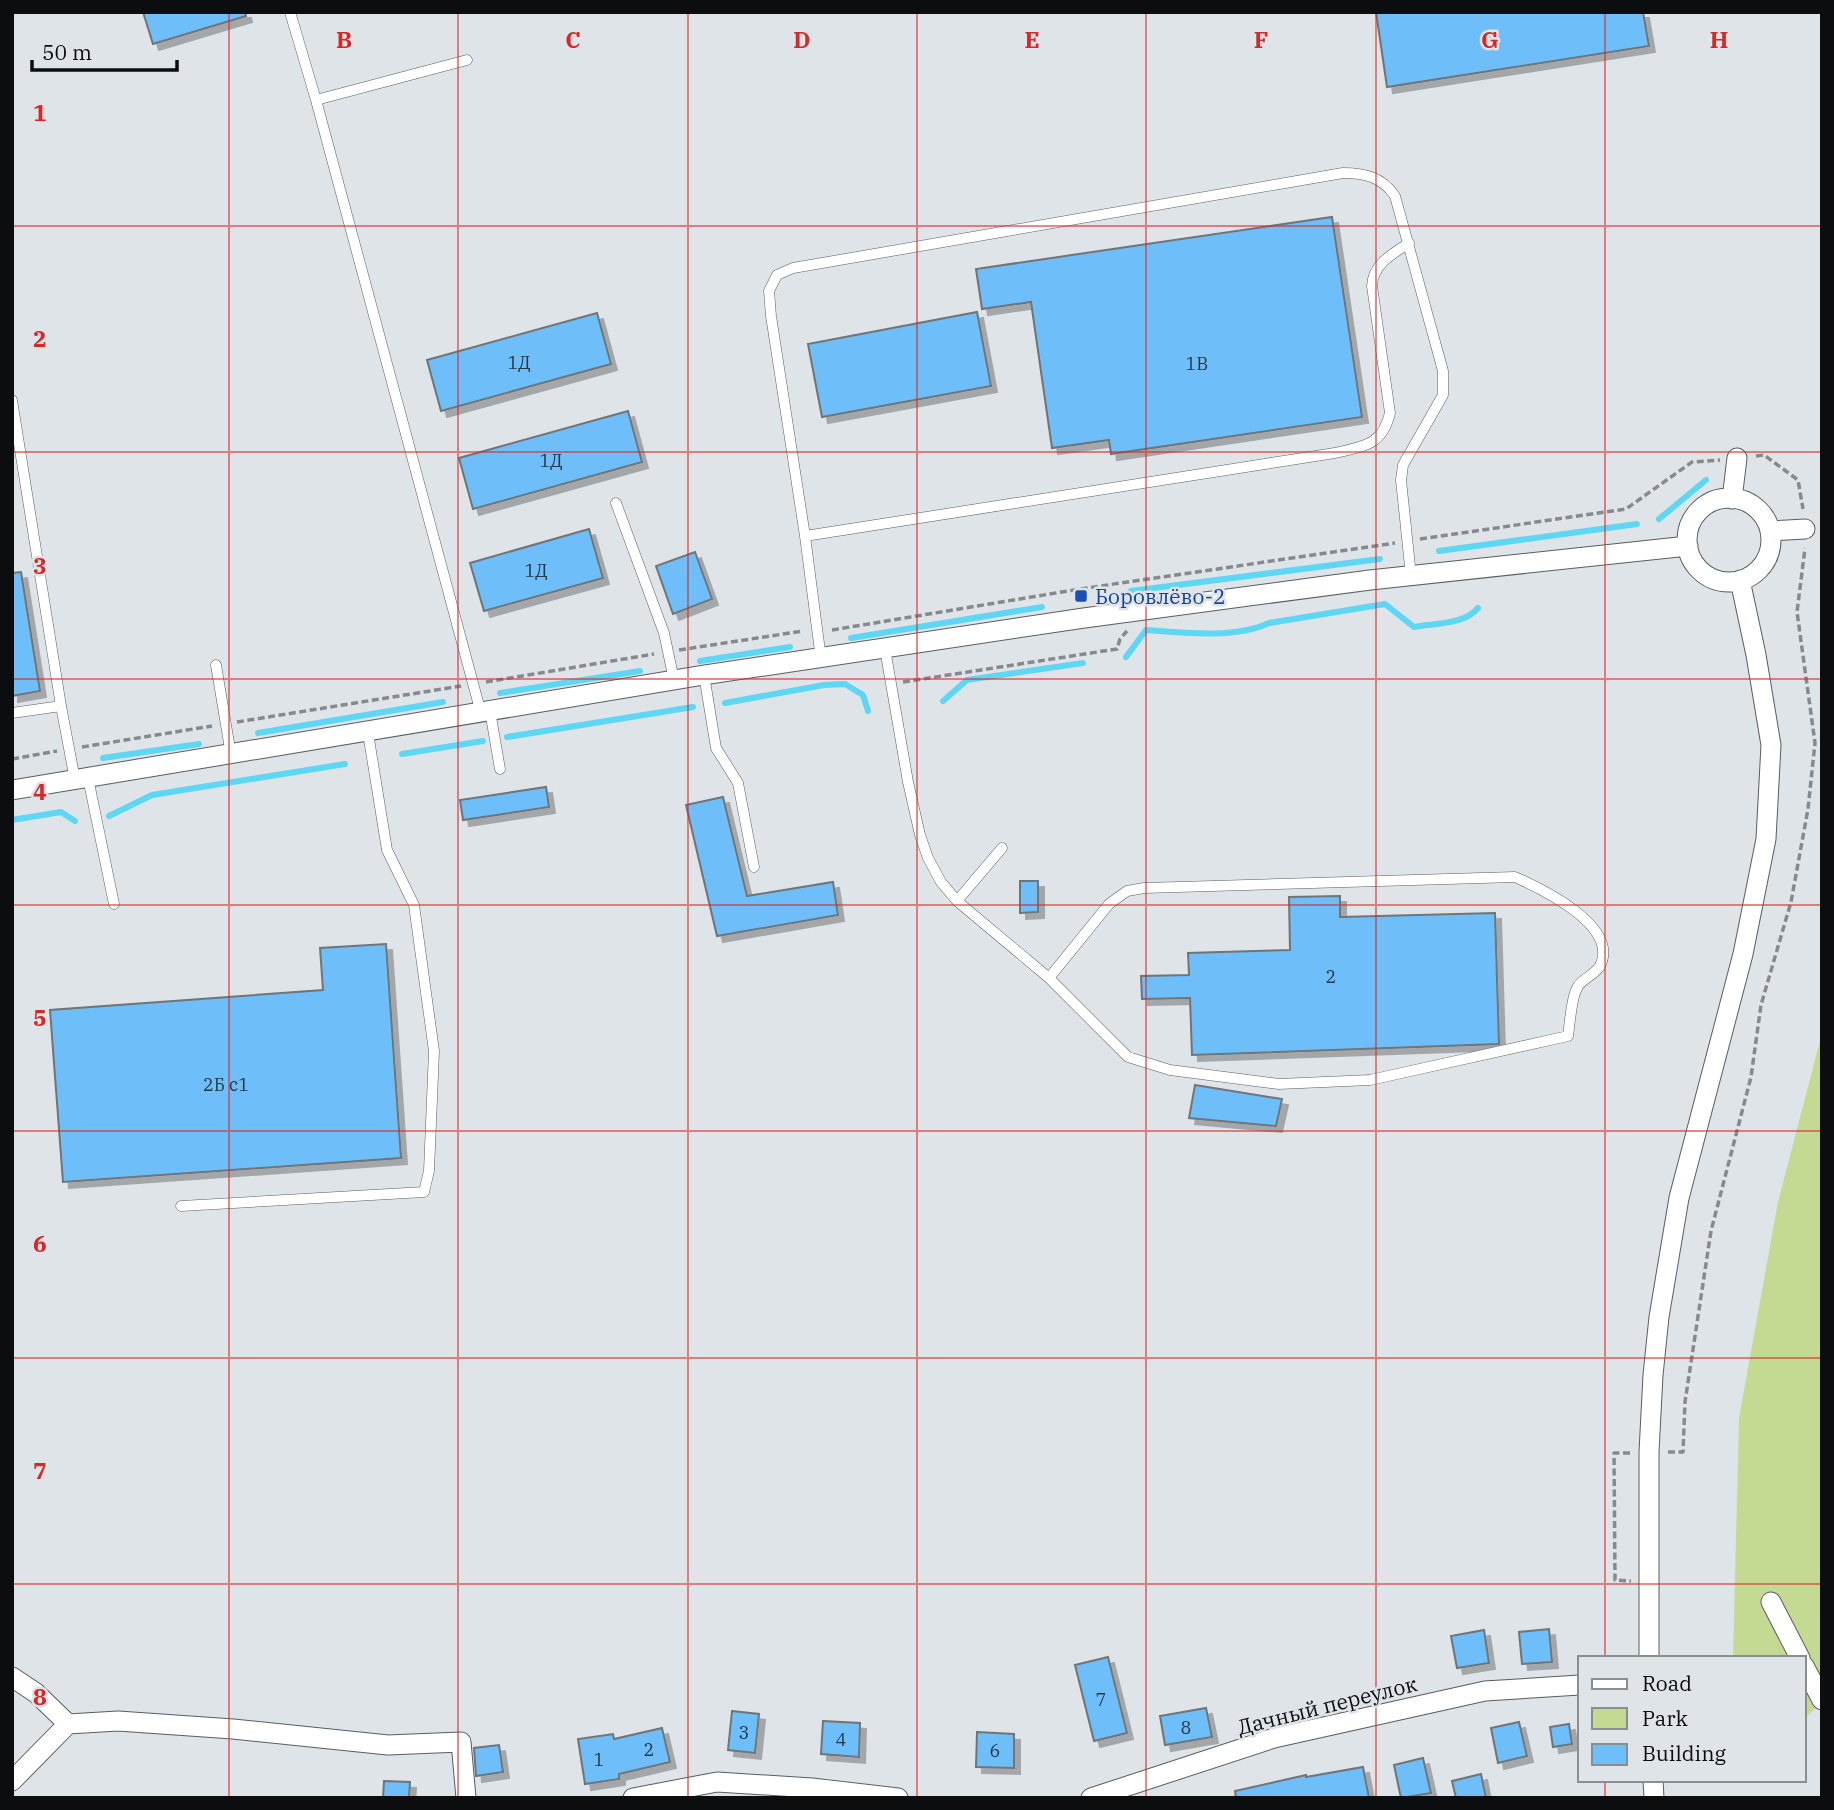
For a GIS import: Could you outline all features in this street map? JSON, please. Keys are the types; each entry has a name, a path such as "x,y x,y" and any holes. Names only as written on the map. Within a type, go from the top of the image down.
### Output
{"street":[{"path":"1732,499 1737,458"},
{"path":"1743,500 1755,507 1765,518 1770,531 1771,545 1767,559 1758,570 1740,580 1722,581 1709,577 1699,569 1688,546 1688,533 1693,520 1702,508 1714,501 1743,500"},
{"path":"1770,531 1805,529"},
{"path":"12,790 368,733 674,680 1123,613 1411,576 1688,546"},
{"path":"1649,1656 1649,1452 1653,1375 1666,1266 1679,1198 1749,926 1766,839 1770,745 1756,655 1740,580"},
{"path":"1770,1602 1799,1656"},
{"path":"1806,1670 1822,1700"},
{"path":"12,1678 36,1693 68,1724"},
{"name":"Дачный переулок","path":"1091,1798 1274,1738 1485,1691 1578,1685"},
{"path":"12,1781 68,1724 118,1721 388,1745 461,1742 466,1798"},
{"path":"633,1798 717,1782 812,1788 898,1798"}],"lane":[{"path":"290,12 472,684 485,712 499,769"},
{"path":"316,100 467,60"},
{"path":"821,659 770,304 771,283 785,270 1343,173 1364,173 1388,187 1395,197 1443,371 1443,395 1403,465 1401,480 1411,576"},
{"path":"805,536 1335,453 1366,445 1379,438 1386,428 1390,413 1371,286 1372,275 1383,261 1409,243"},
{"path":"12,401 69,749 82,779 114,904"},
{"path":"616,502 664,633 674,680"},
{"path":"885,649 919,835 941,882 957,901 1049,978 1128,1057 1170,1070 1279,1084 1370,1080 1568,1036 1577,987 1599,967 1602,953 1600,939 1590,923 1545,891 1515,877 1144,888 1127,891 1109,904 1049,978"},
{"path":"216,665 231,755"},
{"path":"704,676 716,748 738,783 754,867"},
{"path":"12,713 61,706"},
{"path":"181,1206 424,1192 429,1171 434,1051 414,905 387,850 368,733"},
{"path":"957,901 1002,848"}],"path":[{"path":"12,759 668,651 806,631 818,632 1091,587 1626,509 1692,462 1764,456 1798,480 1806,542 1797,612 1815,743 1808,809 1791,902 1761,1005 1751,1077 1711,1231 1685,1402 1683,1452 1659,1452"},
{"path":"1091,587 1092,596"},
{"path":"891,684 1117,649 1120,639 1130,628"},
{"path":"1636,1581 1615,1580 1614,1452 1639,1452"}],"green space":[{"path":"1822,1033 1822,1702 1806,1717 1806,1656 1733,1656 1739,1418 1778,1202"}],"building":[{"path":"143,12 245,12 246,16 153,44"},
{"path":"1376,12 1643,12 1649,46 1387,87"},
{"path":"1332,217 1362,417 1111,454 1109,440 1052,448 1031,302 982,309 976,269"},
{"path":"977,312 991,386 822,417 808,344"},
{"path":"597,313 611,364 441,411 427,360"},
{"path":"628,411 642,462 473,509 459,458"},
{"path":"589,529 603,578 484,611 470,563"},
{"path":"695,552 712,599 673,614 656,566"},
{"path":"21,572 40,691 12,696 12,573"},
{"path":"546,787 549,807 463,820 460,800"},
{"path":"723,797 747,896 833,882 838,915 717,936 686,805"},
{"path":"1020,881 1038,881 1038,912 1020,913"},
{"path":"1340,896 1340,917 1495,913 1499,1044 1192,1055 1190,998 1142,999 1141,976 1189,975 1188,953 1290,950 1289,897"},
{"path":"386,944 401,1158 63,1182 50,1010 323,990 320,948"},
{"path":"1195,1085 1282,1099 1276,1126 1189,1118"},
{"path":"1549,1629 1552,1662 1522,1664 1519,1632"},
{"path":"1484,1630 1489,1663 1457,1668 1451,1636"},
{"path":"1108,1657 1127,1733 1094,1741 1075,1665"},
{"path":"1206,1708 1212,1737 1165,1745 1160,1716"},
{"path":"732,1711 759,1714 755,1753 728,1750"},
{"path":"823,1721 860,1723 859,1757 821,1754"},
{"path":"1519,1722 1527,1756 1498,1763 1491,1728"},
{"path":"1569,1724 1572,1744 1553,1747 1550,1727"},
{"path":"662,1728 670,1762 619,1774 619,1779 585,1784 578,1739 613,1734 614,1739"},
{"path":"977,1732 1014,1734 1014,1768 976,1767"},
{"path":"499,1745 503,1772 476,1776 474,1748"},
{"path":"1423,1758 1431,1793 1401,1798 1394,1765"},
{"path":"1363,1767 1369,1798 1236,1798 1235,1791 1306,1775"},
{"path":"1481,1774 1486,1798 1456,1798 1452,1781"},
{"path":"384,1781 410,1782 409,1798 383,1798"}],"waterway":[{"path":"1659,519 1706,480"},
{"path":"1439,551 1637,524"},
{"path":"1131,591 1380,559"},
{"path":"1126,657 1146,630 1225,633 1385,604 1414,627 1465,618 1478,608"},
{"path":"851,638 1042,607"},
{"path":"700,661 790,647"},
{"path":"943,701 967,680 1083,663"},
{"path":"500,693 640,671"},
{"path":"725,703 824,685 845,684 863,695 868,711"},
{"path":"258,733 443,702"},
{"path":"507,737 693,707"},
{"path":"402,754 483,741"},
{"path":"103,758 199,744"},
{"path":"109,816 152,795 345,764"},
{"path":"12,820 61,812 75,821"}],"place":[{"name":"Боровлёво-2","path":"1081,596"}]}
